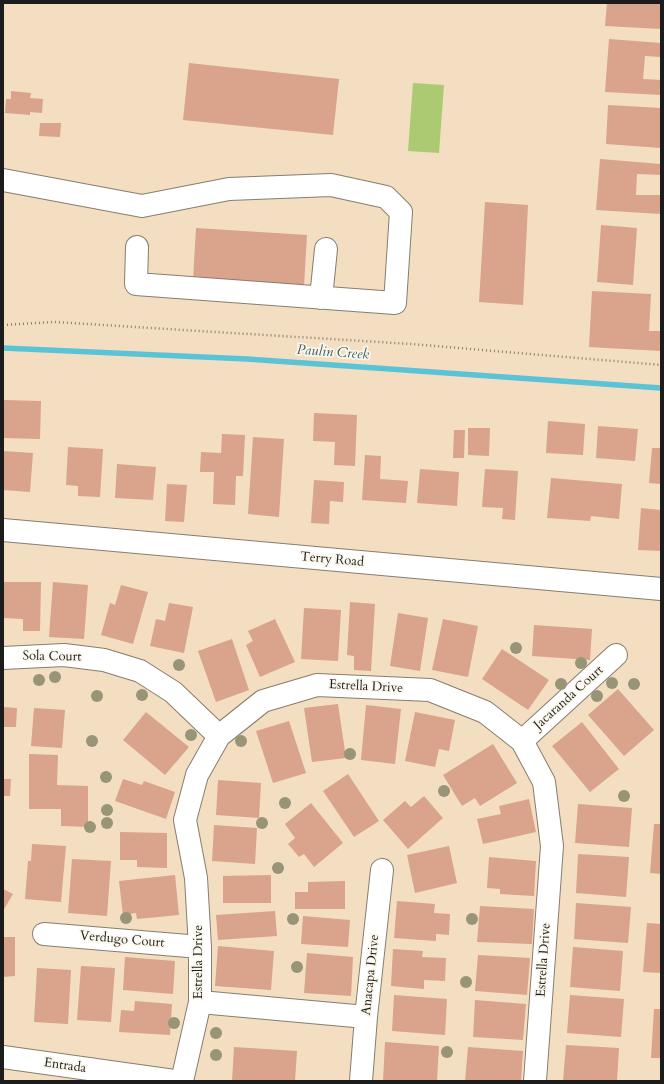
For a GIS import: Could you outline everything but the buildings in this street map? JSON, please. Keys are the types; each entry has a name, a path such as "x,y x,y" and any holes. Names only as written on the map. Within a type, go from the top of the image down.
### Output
{"street":[{"path":"3,180 142,206 229,189 332,185 386,197 402,212 395,303 136,284 138,247"},
{"path":"321,298 326,249"},
{"name":"Terry Road","path":"3,530 661,590"},
{"name":"Sola Court","path":"3,658 64,655 104,660 140,671 173,692 219,736"},
{"name":"Jacaranda Court","path":"522,741 616,655"},
{"name":"Estrella Drive","path":"182,1081 200,1002 200,947 196,878 185,820 197,775 219,736 263,701 317,685 430,690 485,712 522,741 544,782 552,846 535,1081"},
{"name":"Anacapa Drive","path":"361,1081 366,1017 382,870"},
{"name":"Verdugo Court","path":"44,934 200,947"},
{"path":"200,1002 366,1017"},
{"name":"Entrada","path":"3,1057 174,1081"}],"path":[{"path":"3,325 54,322 411,344 661,365"}],"green space":[{"path":"413,83 444,85 439,153 408,151"}],"waterway":[{"name":"Paulin Creek","path":"3,348 247,359 661,388"}]}
